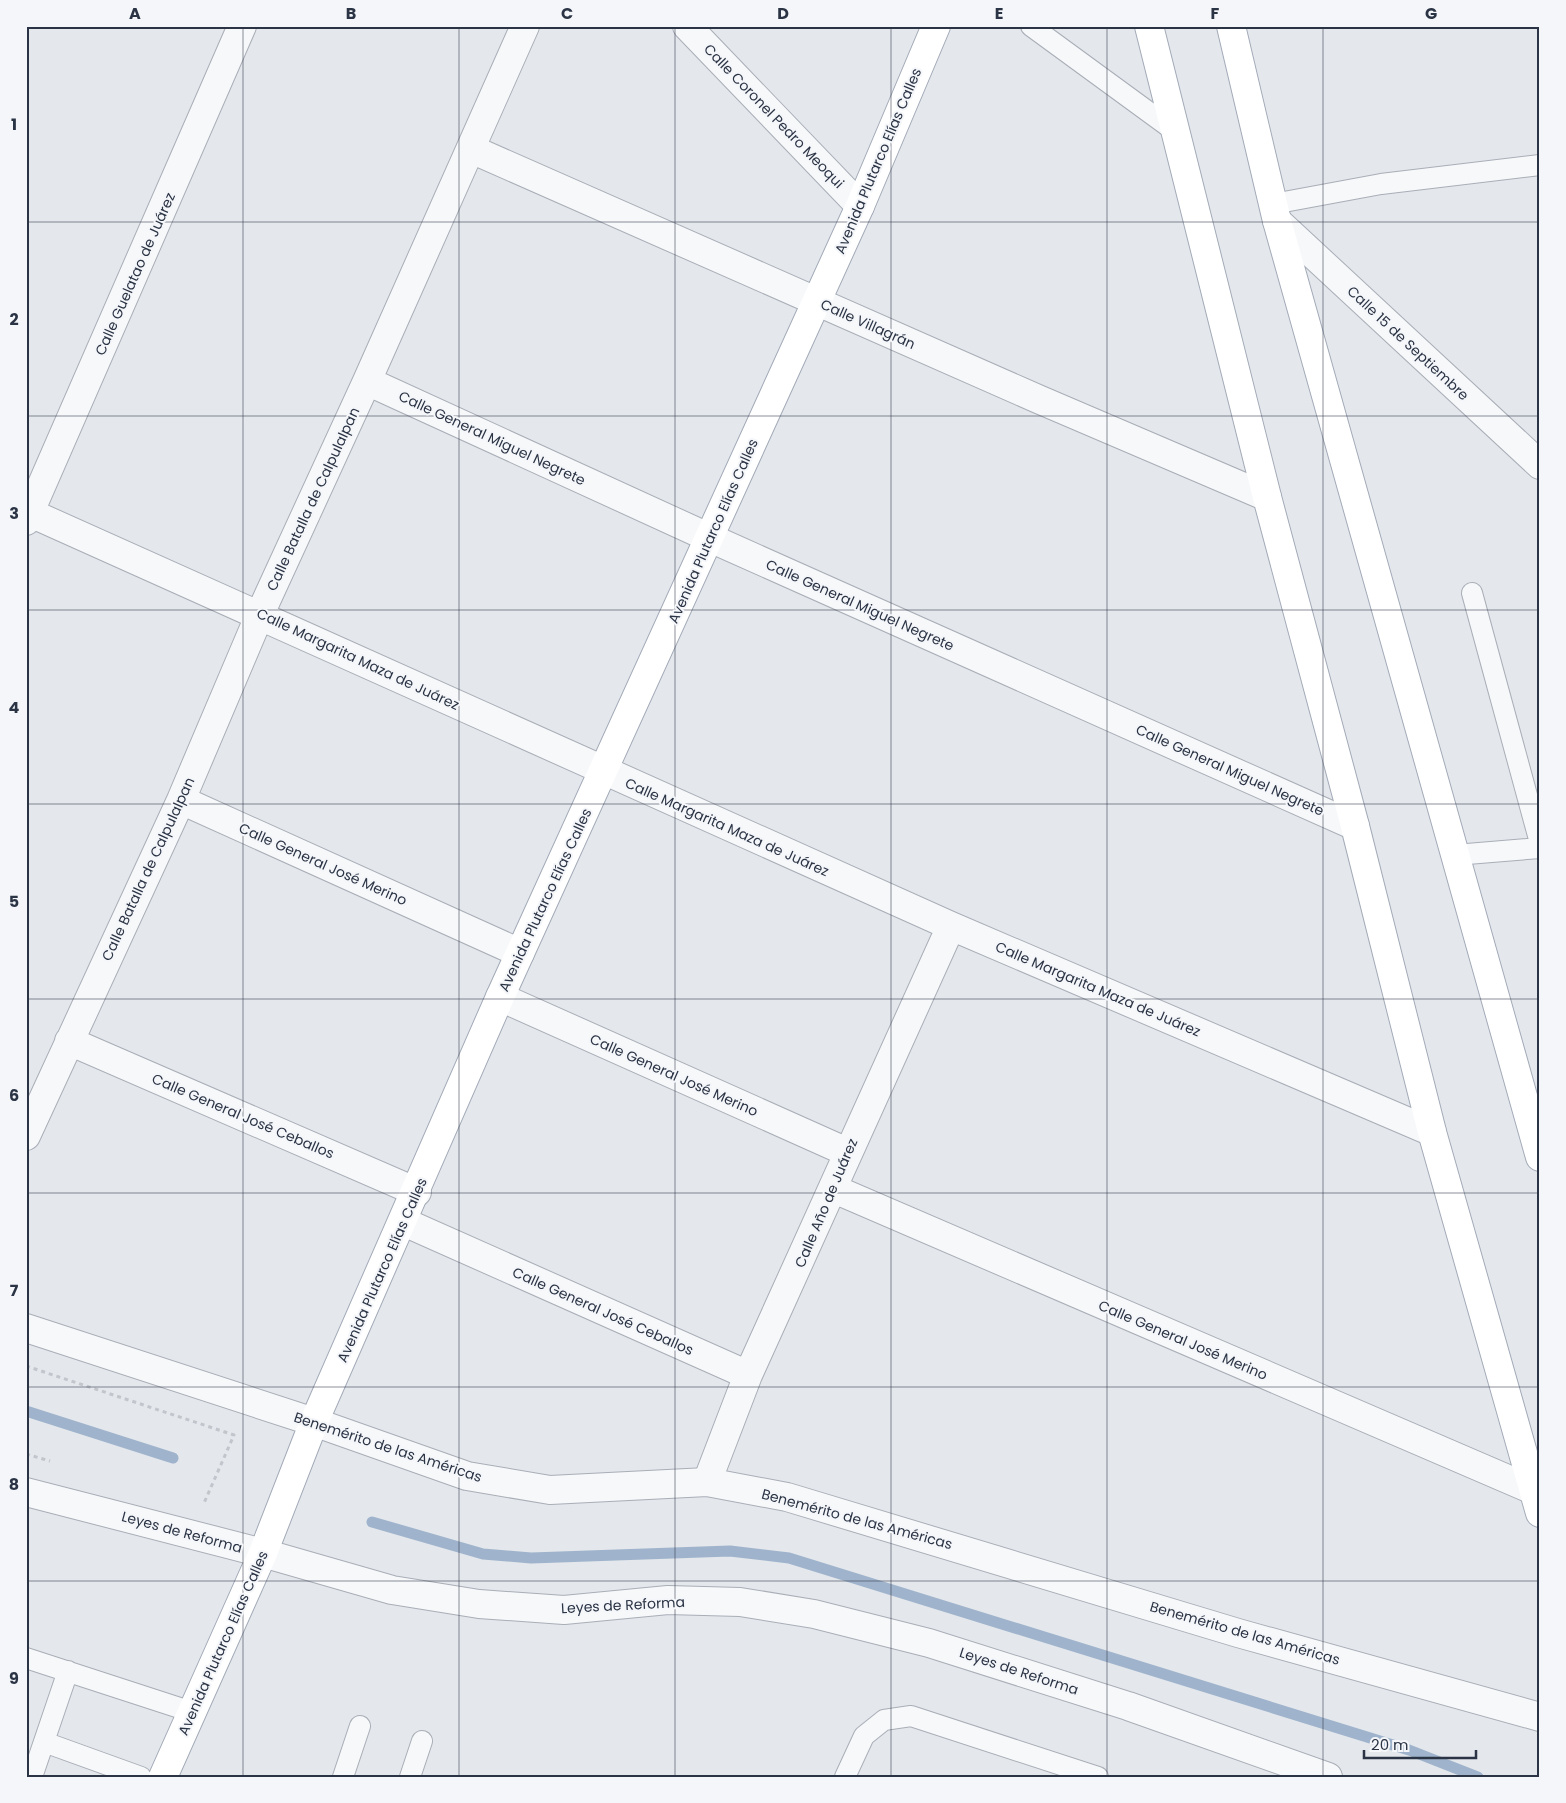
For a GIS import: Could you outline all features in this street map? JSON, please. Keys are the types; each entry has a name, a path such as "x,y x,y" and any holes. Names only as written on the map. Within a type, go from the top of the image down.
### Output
{"main road":[{"name":"Avenida Plutarco Elías Calles","path":"163,1777 263,1553 314,1422 404,1222 500,997 860,206 936,26"},
{"path":"1149,26 1267,497 1355,826 1432,1132 1536,1502"},
{"path":"1231,26 1275,213 1540,1157"}],"street":[{"name":"Calle Guelatao de Juárez","path":"28,515 242,26"},
{"name":"Calle Batalla de Calpulalpan","path":"26,1136 181,800 260,614 471,149 524,26"},
{"name":"Calle Coronel Pedro Meoqui","path":"687,26 860,206"},
{"name":"Calle Villagrán","path":"471,149 1038,399 1267,497"},
{"name":"Calle 15 de Septiembre","path":"1275,213 1540,465"},
{"name":"Calle General Miguel Negrete","path":"367,380 710,538 1355,826"},
{"name":"Calle Margarita Maza de Juárez","path":"28,515 260,614 604,772 951,926 1432,1132"},
{"name":"Calle General José Merino","path":"181,800 520,953"},
{"name":"Calle Año de Juárez","path":"707,1482 748,1375 834,1188 847,1152 951,926"},
{"name":"Calle General José Merino","path":"500,997 847,1152"},
{"name":"Calle General José Ceballos","path":"69,1041 417,1192"},
{"name":"Calle General José Merino","path":"834,1188 1536,1502"},
{"name":"Calle General José Ceballos","path":"404,1222 748,1375"},
{"name":"Benemérito de las Américas","path":"26,1328 314,1422 467,1476 550,1490 707,1482 788,1497 1238,1633 1540,1717"},
{"name":"Leyes de Reforma","path":"26,1492 263,1553 392,1590 479,1604 564,1610 668,1600 740,1602 814,1614 938,1646 1128,1706 1328,1777"}],"lane":[{"path":"1031,26 1176,132"},
{"path":"1275,213 1381,184 1540,165"},
{"path":"1472,593 1540,843"},
{"path":"1455,855 1540,848"},
{"path":"26,1658 192,1712"},
{"path":"32,1777 68,1672"},
{"path":"845,1777 864,1736 884,1720 911,1716 1098,1777"},
{"path":"343,1777 360,1726"},
{"path":"410,1777 422,1741"},
{"path":"44,1742 141,1777"}],"path":[{"path":"26,1366 234,1435 203,1506"},
{"path":"26,1454 60,1464"}],"waterway":[{"path":"26,1411 173,1458"},
{"path":"372,1522 483,1554 531,1558 730,1551 789,1558 1409,1750 1478,1777"}]}
